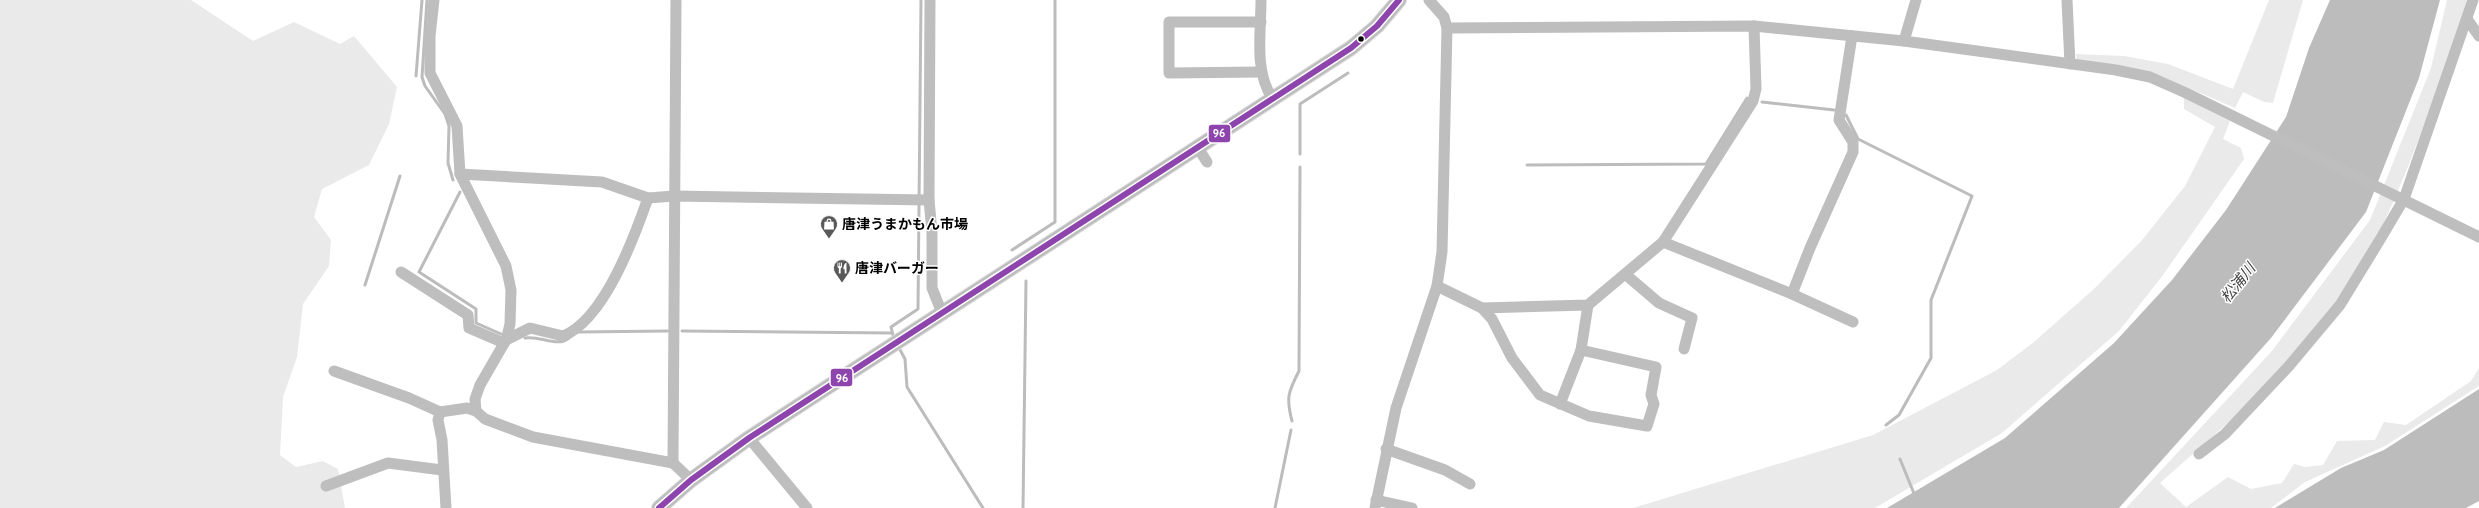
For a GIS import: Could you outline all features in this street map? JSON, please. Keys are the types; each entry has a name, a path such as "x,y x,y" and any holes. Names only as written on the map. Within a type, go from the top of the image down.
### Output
{"main road":[{"path":"659,508 691,480 749,438 1198,148 1365,38 1399,0"}],"street":[{"path":"434,0 430,36 430,73 457,126 460,174 506,266 511,290 510,324 505,342 480,385 476,399 476,411"},
{"path":"673,463 676,0"},
{"path":"930,0 924,200 932,232 932,288 942,313"},
{"path":"1261,0 1261,72 1264,85 1272,98"},
{"path":"1412,508 1376,504 1386,449 1396,408 1437,286 1442,252 1447,28 1444,18 1429,0"},
{"path":"1904,41 1916,0"},
{"path":"2067,0 2070,64"},
{"path":"2199,454 2225,434 2278,378 2340,305 2400,197 2467,19 2474,5"},
{"path":"2467,19 2479,36"},
{"path":"1261,22 1168,22 1169,73 1261,72"},
{"path":"1447,28 1754,26 1904,41 2150,76 2248,122 2479,237"},
{"path":"1482,308 1588,305 1663,242 1753,101 1756,89 1754,26"},
{"path":"1792,294 1810,248 1853,152 1853,142 1839,120 1852,36"},
{"path":"1198,148 1208,162"},
{"path":"460,174 602,182 648,198 674,196 924,200"},
{"path":"505,342 530,328 563,336 598,307 640,220 648,198"},
{"path":"1663,242 1792,294 1853,322"},
{"path":"401,272 468,315 470,328 505,342"},
{"path":"1625,274 1659,303 1692,318 1684,349"},
{"path":"1437,286 1482,308 1492,320 1512,358 1540,395 1589,416 1647,426 1654,404 1651,395 1656,367 1581,350"},
{"path":"1560,404 1581,350 1588,305"},
{"path":"334,371 409,398 440,412 467,408 476,411 485,419 533,437 673,463 691,480"},
{"path":"440,412 438,420 442,440 442,470 446,508"},
{"path":"749,438 807,508"},
{"path":"1386,449 1445,470 1470,484"},
{"path":"326,486 388,464 442,470"}],"shaded area":[{"path":"0,0 191,0 253,41 294,22 340,44 354,36 397,87 389,124 369,165 322,189 314,217 331,240 329,266 303,304 297,357 283,397 280,455 296,467 323,461 338,469 345,508 0,508"},
{"path":"2269,0 2303,0 2273,103 2264,102 2243,92 2235,108 2152,72 2119,65 2077,61 2076,54 2124,56 2168,64 2233,89"},
{"path":"2447,0 2470,0 2403,179 2382,227 2357,275 2318,330 2276,376 2231,420 2160,483 2186,507 2228,477 2251,489 2282,483 2294,464 2305,467 2323,465 2337,441 2375,440 2384,422 2406,425 2471,381 2479,368 2479,386 2385,446 2305,482 2271,508 2126,508 2272,351 2370,220 2431,68"},
{"path":"2184,98 2230,121 2223,139 2241,148 2244,159 2163,275 2119,331 2002,433 1875,508 1633,508 1873,435 1997,370 2034,342 2095,288 2143,239 2185,186 2215,127 2184,109"}],"water":[{"name":"松浦川","path":"2330,0 2440,0 2419,78 2366,212 2271,338 2119,508 1887,508 2005,438 2114,343 2172,280 2226,210 2286,117 2309,48"},
{"path":"2479,389 2479,501 2466,508 2275,508 2341,468 2384,450"}],"waterway":[{"path":"416,76 422,0"},
{"path":"427,0 422,77 425,86 445,114 449,126 448,163 453,180"},
{"path":"894,339 891,327 918,309 921,0"},
{"path":"1012,250 1055,222 1055,0"},
{"path":"1300,154 1300,104 1348,73"},
{"path":"1527,165 1706,164 1747,98"},
{"path":"1762,102 1834,110"},
{"path":"1846,115 1858,139 1972,196 1931,300 1931,358 1899,415 1886,425"},
{"path":"1292,421 1289,406 1289,395 1292,384 1299,371 1300,167"},
{"path":"365,285 400,176"},
{"path":"460,192 419,272 476,309 476,323 501,334"},
{"path":"1023,508 1026,281"},
{"path":"579,332 668,331"},
{"path":"682,331 891,333"},
{"path":"525,338 537,338 554,342 564,341 569,338"},
{"path":"898,346 905,359 907,387 983,508"},
{"path":"1275,508 1291,430"},
{"path":"1900,459 1915,496"}],"transit line":[{"name":"96","path":"659,508 691,480 749,438 1351,48 1377,26 1399,0"}],"place":[{"name":"唐津うまかもん市場","path":"829,239"},
{"name":"唐津バーガー","path":"842,283"}]}
